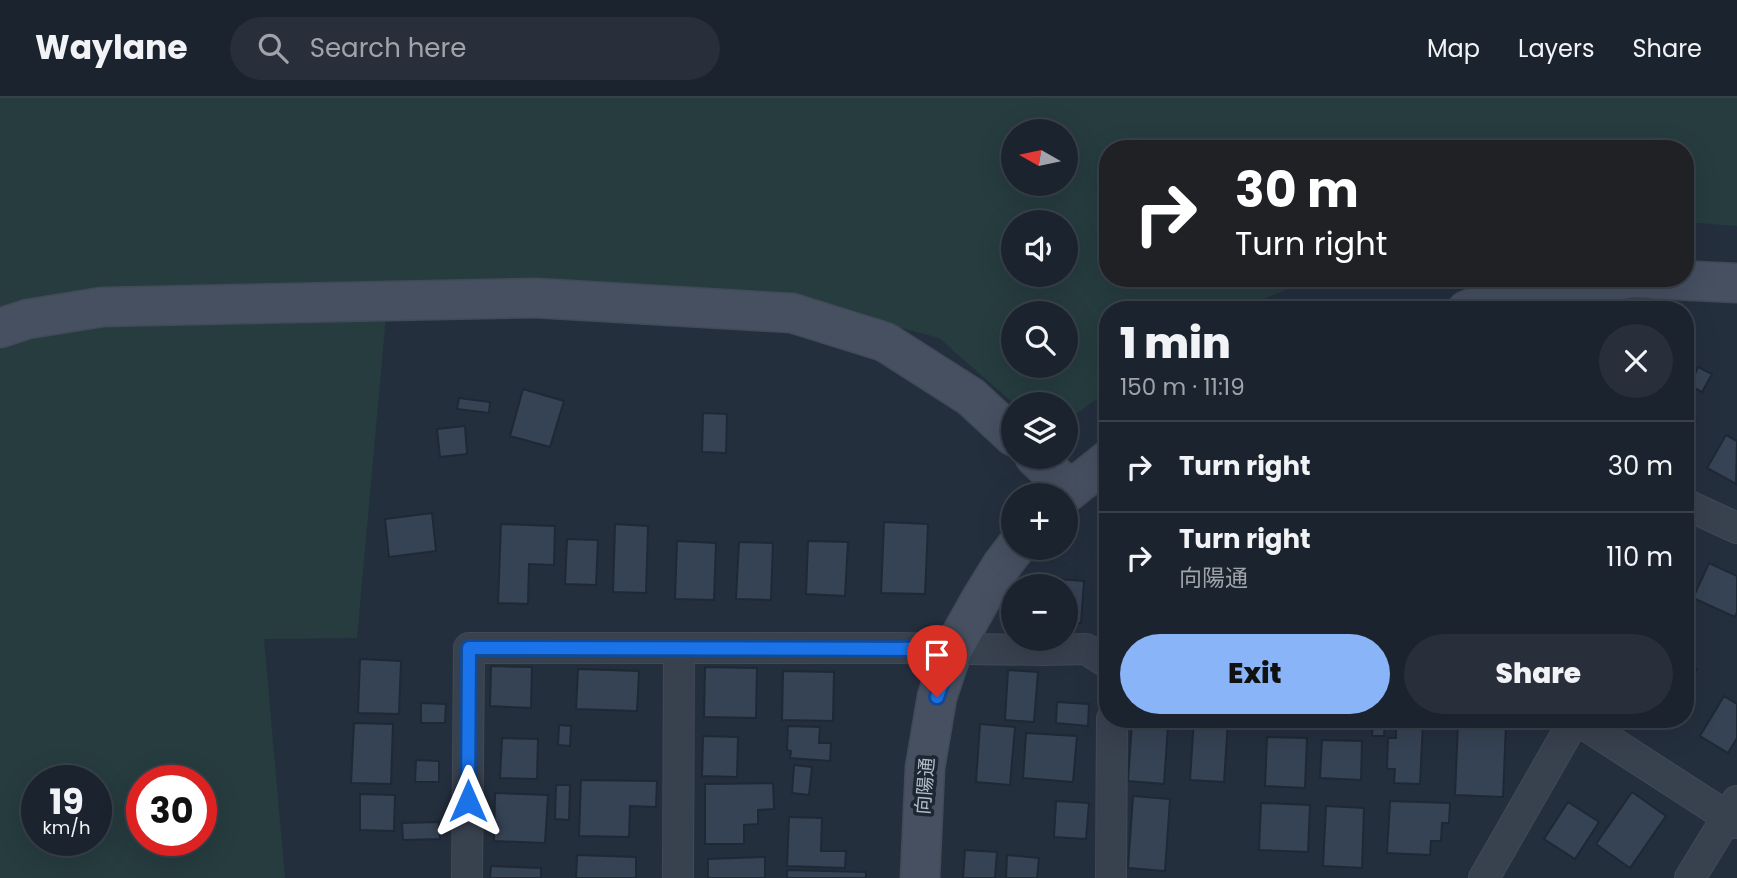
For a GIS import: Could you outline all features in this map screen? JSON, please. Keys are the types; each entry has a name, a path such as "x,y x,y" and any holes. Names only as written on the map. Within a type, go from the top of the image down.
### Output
{"street":[{"path":"1694,281 1737,283"},
{"path":"1499,301 1578,287"},
{"path":"0,328 28,319 102,307 536,298 792,313 885,342 971,397 1001,425"},
{"path":"1078,483 1099,467"},
{"path":"1046,469 1059,483"},
{"path":"1694,508 1737,528"},
{"name":"向陽通","path":"920,878 925,768 937,697 953,649 1006,560"},
{"path":"467,878 469,648 1086,649 1099,657"},
{"path":"678,878 679,648"},
{"path":"1111,878 1112,728"},
{"path":"1484,878 1571,728"},
{"path":"1591,728 1734,813 1690,878"}],"green space":[{"path":"0,98 1737,98 1737,226 1694,223 1694,140 1099,140 1099,287 1293,287 1258,301 1099,301 1099,397 1078,412 1078,392 1001,393 939,338 758,290 389,283 357,638 264,639 285,878 0,878"}],"building":[{"path":"1698,367 1712,374 1702,392 1694,387 1694,376"},
{"path":"523,389 564,401 550,447 510,436"},
{"path":"459,398 490,402 489,413 457,409"},
{"path":"703,413 727,414 726,453 702,452"},
{"path":"465,426 467,454 440,457 437,429"},
{"path":"1726,435 1737,441 1736,484 1707,468"},
{"path":"432,513 436,551 389,557 385,519"},
{"path":"884,522 928,524 925,594 881,593"},
{"path":"501,524 555,526 554,565 529,564 528,604 498,603"},
{"path":"615,524 648,526 646,593 613,592"},
{"path":"567,539 598,540 596,585 565,584"},
{"path":"677,541 716,543 714,600 675,599"},
{"path":"808,541 848,542 845,596 806,594"},
{"path":"739,542 773,543 771,600 736,599"},
{"path":"1709,563 1737,576 1735,617 1694,598"},
{"path":"1078,581 1084,581 1081,623 1078,623"},
{"path":"360,659 401,661 399,714 358,713"},
{"path":"491,666 532,667 531,708 490,706"},
{"path":"705,667 757,668 756,718 704,717"},
{"path":"578,669 639,671 637,711 576,709"},
{"path":"1008,670 1038,672 1034,722 1005,720"},
{"path":"783,671 834,672 833,721 782,720"},
{"path":"1724,696 1737,704 1737,738 1728,753 1700,736"},
{"path":"1057,702 1089,704 1088,726 1056,723"},
{"path":"421,703 446,704 445,723 421,723"},
{"path":"354,723 393,724 391,784 351,783"},
{"path":"980,724 1015,727 1010,785 976,782"},
{"path":"559,725 571,726 570,746 558,745"},
{"path":"788,726 820,727 819,743 831,743 830,761 790,758 791,751 787,750"},
{"path":"1132,728 1168,728 1164,784 1128,781"},
{"path":"1193,728 1228,728 1224,782 1190,780"},
{"path":"1372,728 1384,728 1384,736 1372,736"},
{"path":"1396,728 1423,728 1420,784 1394,783 1395,769 1387,769 1388,738 1396,738"},
{"path":"1458,728 1506,728 1503,797 1455,795"},
{"path":"1026,733 1077,736 1073,782 1023,778"},
{"path":"703,736 738,737 737,777 702,776"},
{"path":"1267,737 1307,738 1305,788 1265,786"},
{"path":"502,738 538,739 537,779 500,778"},
{"path":"1322,740 1362,741 1361,780 1320,778"},
{"path":"416,760 439,761 439,782 415,782"},
{"path":"794,765 812,767 809,795 792,793"},
{"path":"581,780 657,781 656,807 630,806 629,837 579,836"},
{"path":"773,783 774,809 758,810 758,824 744,825 744,844 705,844 705,784"},
{"path":"556,785 570,785 569,820 555,819"},
{"path":"1632,792 1666,816 1630,868 1596,844"},
{"path":"495,793 548,795 545,843 494,841"},
{"path":"360,794 395,795 394,831 360,830"},
{"path":"1133,796 1170,799 1165,871 1128,868"},
{"path":"1056,801 1089,803 1086,839 1054,837"},
{"path":"1390,801 1450,803 1449,823 1442,823 1441,841 1431,841 1430,855 1387,853"},
{"path":"1568,802 1599,822 1575,859 1544,839"},
{"path":"1261,803 1310,805 1308,852 1259,850"},
{"path":"1326,806 1364,808 1362,868 1323,866"},
{"path":"789,817 822,818 821,851 846,851 845,868 787,866"},
{"path":"439,822 440,839 403,840 402,823"},
{"path":"965,850 997,852 995,878 963,878"},
{"path":"577,855 636,857 636,878 576,878"},
{"path":"1007,855 1039,858 1037,878 1006,878"},
{"path":"765,857 765,878 708,878 708,859"},
{"path":"491,866 541,868 541,878 490,878"},
{"path":"787,870 866,872 866,878 787,878"}],"route":[{"path":"468,801 469,648 953,649 937,697"}]}
